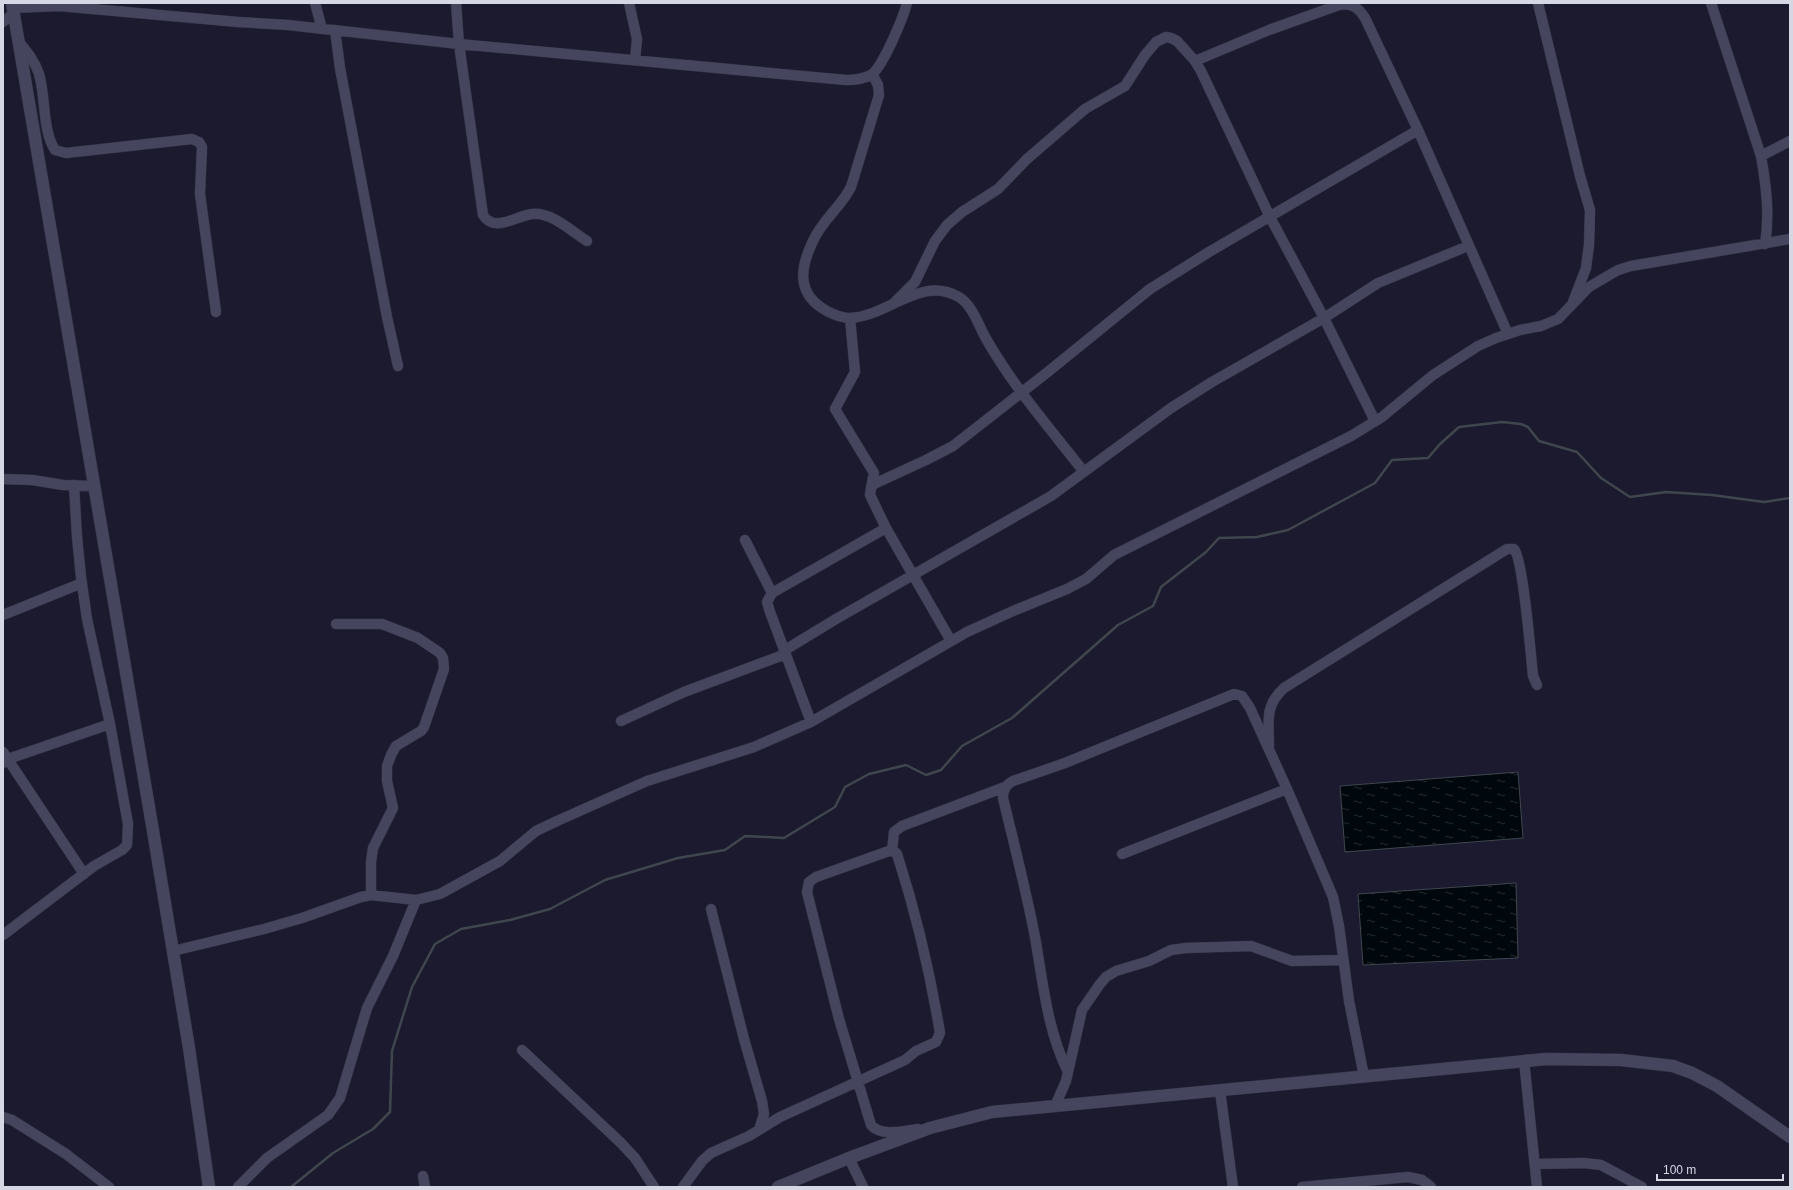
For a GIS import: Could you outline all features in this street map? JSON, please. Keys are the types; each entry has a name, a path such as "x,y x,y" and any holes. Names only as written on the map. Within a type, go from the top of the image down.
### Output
{"street":[{"path":"314,3 322,29"},
{"path":"456,3 459,44 480,186 481,206 485,218 488,221 498,223 531,214 543,215 559,222 587,241"},
{"path":"629,3 637,39 635,60"},
{"path":"209,1187 173,951 93,486 19,42 8,13 59,6 336,30 459,44 846,80 857,79 872,74 888,50 907,3"},
{"path":"1538,3 1580,176 1590,210 1589,245 1586,268 1571,306"},
{"path":"1711,3 1761,156 1768,225 1765,244"},
{"path":"1194,61 1269,30 1339,5 1355,5 1365,18 1418,130 1508,334"},
{"path":"336,30 342,84 387,317 398,366"},
{"path":"893,304 915,282 935,241 947,225 962,212 998,189 1027,159 1085,109 1125,86 1145,55 1156,42 1166,37 1171,38 1177,41 1194,61 1209,86 1270,218 1324,318 1375,422"},
{"path":"19,42 32,58 39,74 50,138 55,150 66,153 192,139 199,142 202,147 200,194 216,312"},
{"path":"872,74 878,85 879,95 851,187 847,195 824,221 813,241 802,273 807,293 814,303 827,311 850,318 877,311 915,293 933,290 950,293 961,298 973,315 994,353 1084,472"},
{"path":"871,488 874,484 953,446 1150,289 1209,252 1270,218 1418,130"},
{"path":"1761,156 1790,141"},
{"path":"173,951 264,929 371,895 416,900 440,894 481,872 500,860 536,832 557,821 647,781 754,748 811,722 899,673 951,641 984,624 1067,589 1097,571 1114,555 1351,436 1375,422 1433,375 1478,346 1508,334 1541,326 1558,319 1589,287 1618,270 1631,266 1790,240"},
{"path":"621,721 684,692 785,652 842,615 1051,496 1182,401 1324,318 1378,283 1468,246"},
{"path":"850,318 855,372 835,409 874,473 870,495 886,528 951,641"},
{"path":"3,479 32,480 93,486"},
{"path":"3,935 84,874 122,850 127,844 128,824 82,583 77,537 74,485"},
{"path":"811,722 767,602 772,593 886,528"},
{"path":"745,540 772,593"},
{"path":"1270,752 1269,710 1275,696 1284,688 1507,549 1514,549 1518,558 1527,615 1533,676 1537,685"},
{"path":"3,615 82,583"},
{"path":"336,624 382,624 418,638 440,653 444,662 444,669 440,683 424,726 421,731 396,746 387,766 386,781 393,808 373,848 371,862 371,895"},
{"path":"892,851 894,832 902,826 1005,787 1013,781 1065,763 1191,713 1231,694 1238,694 1245,699 1270,752 1333,897 1340,926 1350,1008 1364,1076"},
{"path":"84,874 5,758 110,724"},
{"path":"1005,787 1003,798 1032,924 1051,1024 1060,1055 1068,1072"},
{"path":"1122,854 1287,789"},
{"path":"683,1187 702,1161 711,1153 759,1130 780,1117 857,1083 905,1060 912,1054 936,1042 940,1033 927,962 897,854 892,851 816,877 809,882 807,887 839,1019 857,1083 871,1126 874,1129 896,1132 930,1128"},
{"path":"238,1187 267,1158 322,1120 334,1108 340,1098 367,1008 393,956 416,900"},
{"path":"711,909 744,1039 762,1101 764,1114 759,1130"},
{"path":"1055,1106 1062,1092 1068,1072 1082,1010 1100,984 1116,971 1149,961 1171,950 1186,948 1251,946 1292,961 1343,960"},
{"path":"522,1050 620,1142 635,1158 654,1187"},
{"path":"778,1187 849,1158 930,1128 992,1112 1220,1091 1524,1060 1577,1058 1621,1060 1673,1066 1692,1073 1717,1086 1790,1137"},
{"path":"1524,1060 1537,1187"},
{"path":"1220,1091 1233,1187"},
{"path":"3,1117 12,1120 66,1154 108,1187"},
{"path":"849,1158 863,1187"},
{"path":"1535,1164 1584,1163 1601,1165 1642,1187"},
{"path":"423,1176 425,1187"},
{"path":"1302,1187 1341,1185 1408,1177 1422,1180 1431,1187"}],"water":[{"path":"1518,772 1523,838 1345,852 1340,786"},
{"path":"1516,883 1518,958 1363,965 1358,894"}],"waterway":[{"path":"291,1187 333,1153 373,1129 390,1112 392,1051 412,987 435,944 461,929 510,920 550,909 605,880 678,858 725,850 745,836 784,838 835,807 845,787 869,774 906,765 926,775 941,770 962,746 1012,718 1118,625 1153,606 1161,587 1206,552 1219,538 1257,537 1288,530 1375,483 1392,460 1428,458 1440,444 1459,427 1502,422 1521,424 1528,427 1539,441 1577,452 1601,478 1630,497 1666,492 1712,495 1764,502 1790,498"}]}
